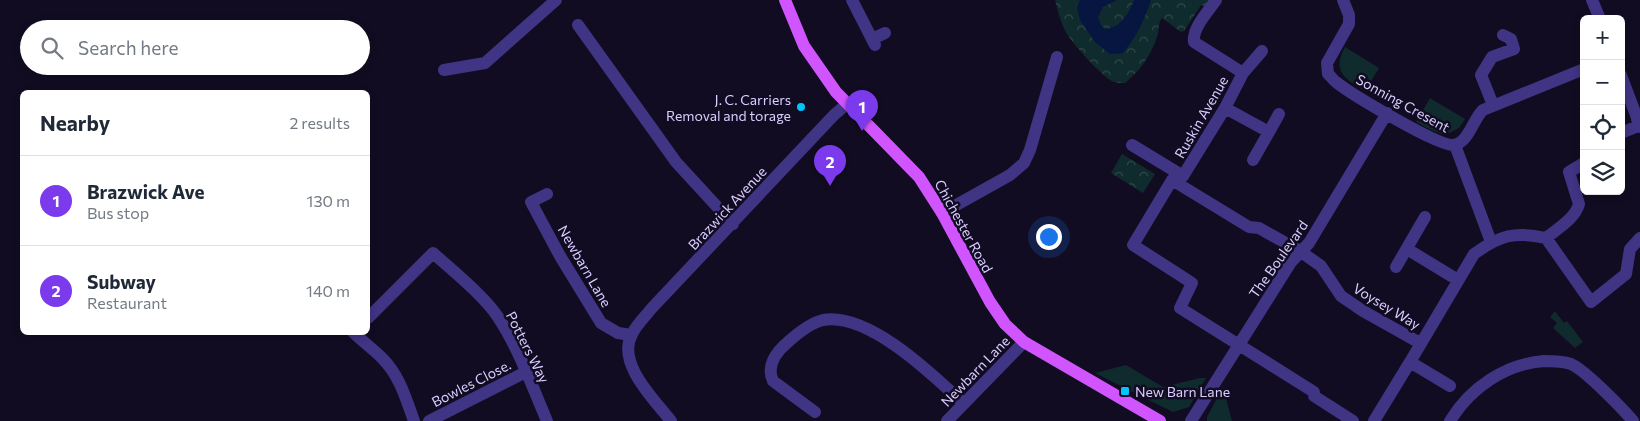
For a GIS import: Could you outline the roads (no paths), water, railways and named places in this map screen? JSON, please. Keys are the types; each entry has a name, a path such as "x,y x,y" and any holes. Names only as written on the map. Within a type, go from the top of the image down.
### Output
{"main road":[{"name":"Chichester Road","path":"785,0 804,46 836,92 919,177 942,213 990,302 1005,324 1024,342 1160,421"}],"street":[{"path":"444,70 485,63 556,0"},
{"path":"852,0 874,42 885,33"},
{"name":"Ruskin Avenue","path":"1216,0 1193,35 1194,42 1243,73"},
{"name":"Sonning Cresent","path":"1343,0 1349,15 1349,24 1328,63 1328,74 1336,82 1437,141 1455,145 1462,141 1477,116 1483,110 1580,71"},
{"path":"1592,0 1598,15"},
{"path":"578,24 676,162 733,224"},
{"path":"1492,105 1481,75 1492,57 1514,49 1511,40 1503,35"},
{"name":"Ruskin Avenue","path":"1178,178 1224,108 1243,73 1262,51"},
{"path":"942,213 1010,174 1024,163 1030,150 1057,58"},
{"path":"1625,86 1639,126 1625,131"},
{"name":"Brazwick Avenue","path":"631,335 652,309 834,115 847,104"},
{"path":"1224,108 1269,132"},
{"name":"The Boulevard","path":"1191,421 1290,262 1309,243 1387,113"},
{"path":"1253,160 1279,114"},
{"name":"Ruskin Avenue","path":"1132,145 1249,227 1259,228 1300,251"},
{"path":"1455,145 1491,242"},
{"path":"1546,238 1566,222 1578,209 1579,204 1569,172 1572,168 1580,165"},
{"path":"1178,178 1134,245 1192,283 1180,308 1314,392 1314,396 1353,421"},
{"name":"Newbarn Lane","path":"547,194 531,202 560,256 601,323 618,333 631,335"},
{"path":"1396,267 1425,217"},
{"path":"1374,421 1474,254 1491,242 1514,234 1529,234 1546,238 1591,302 1626,274 1630,248 1640,238"},
{"path":"1407,249 1458,280"},
{"name":"Voysey Way","path":"1300,251 1321,266 1342,296 1362,311 1420,343"},
{"name":"Potters Way","path":"370,316 433,253 467,284 497,316 526,372 547,421"},
{"path":"815,412 773,381 770,368 772,362 784,346 798,333 822,321 830,320 855,325 883,338 930,372 964,404"},
{"path":"356,335 384,360 399,380 414,421"},
{"path":"631,335 628,352 630,363 635,373 671,421"},
{"name":"Newbarn Lane","path":"948,421 1024,342"},
{"path":"1450,421 1471,395 1494,377 1518,366 1553,361 1573,365 1585,374 1633,421"},
{"path":"1410,362 1450,386"},
{"name":"Bowles Close.","path":"428,421 526,372"}],"water":[{"path":"1080,0 1117,0 1103,7 1098,17 1105,29 1116,26 1124,19 1134,0 1151,0 1133,40 1123,53 1110,54 1095,42 1080,20 1077,7"}],"place":[{"name":"J. C. Carriers Removal and torage","path":"801,107"},
{"name":"Brazwick Ave","path":"862,131"},
{"name":"Subway","path":"830,186"},
{"name":"New Barn Lane","path":"1125,391"}]}
